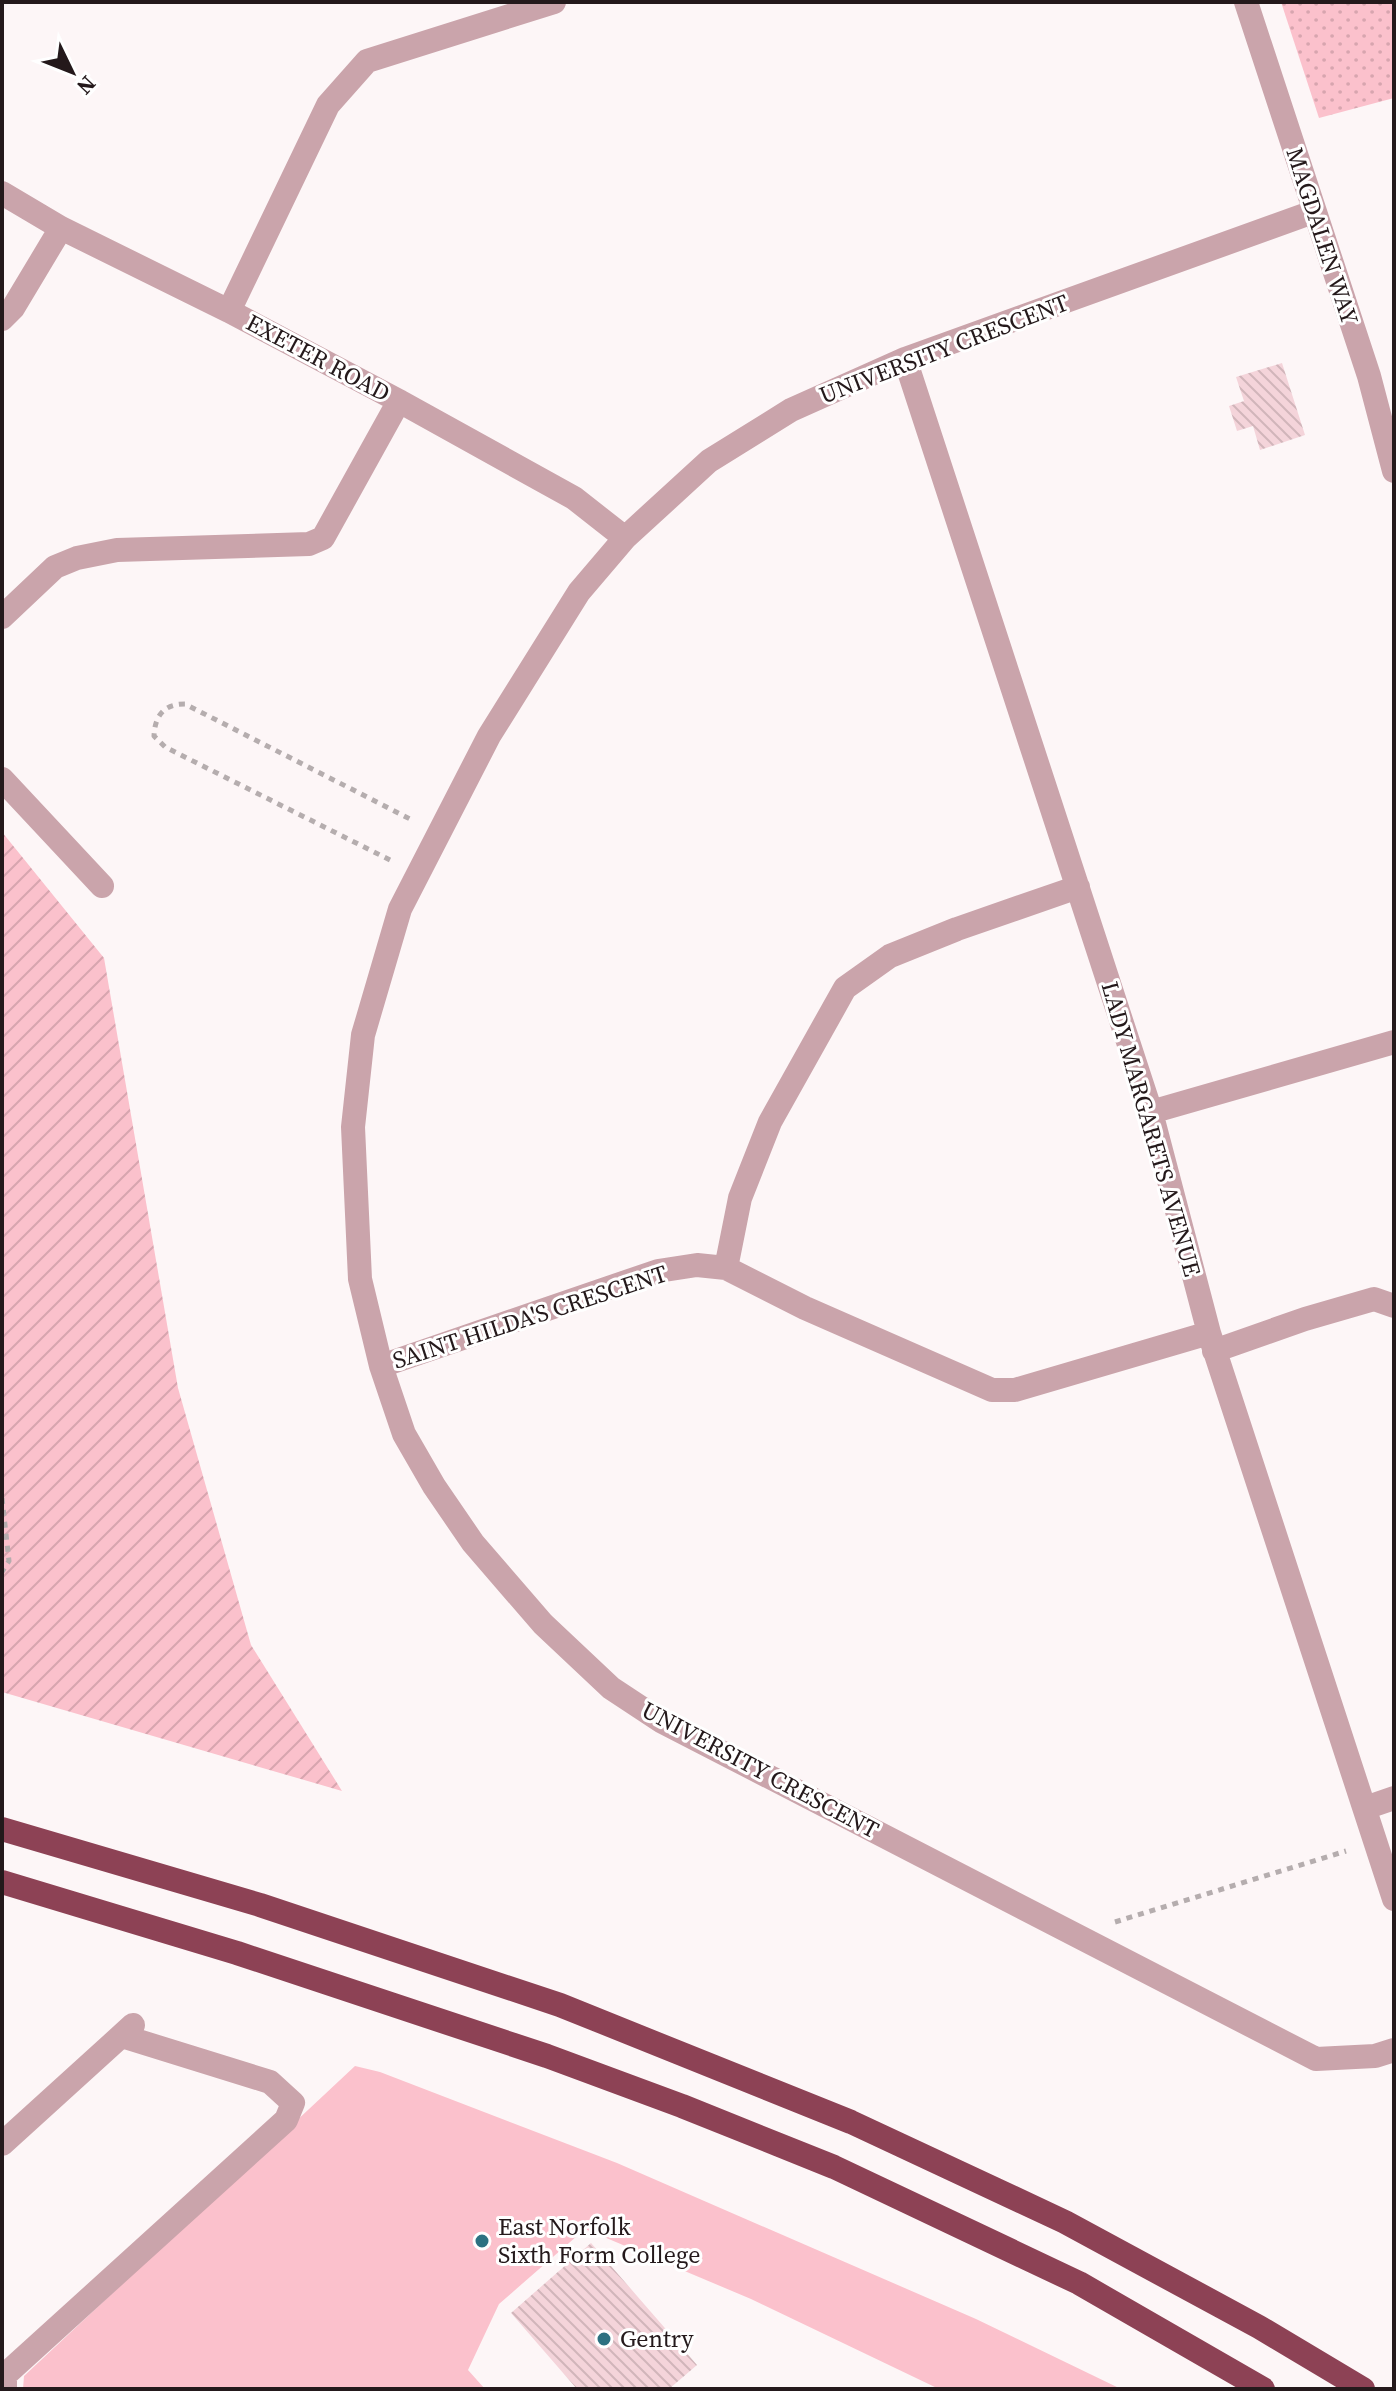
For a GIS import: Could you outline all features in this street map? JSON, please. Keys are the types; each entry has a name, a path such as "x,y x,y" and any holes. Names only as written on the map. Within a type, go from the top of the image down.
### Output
{"highway":[{"path":"2,1829 260,1905 545,2000 851,2122 1065,2222 1259,2327 1363,2389"},
{"path":"2,1882 237,1953 532,2051 834,2167 1079,2283 1263,2389"}],"street":[{"path":"229,311 328,105 367,61 554,2"},
{"name":"MAGDALEN WAY","path":"1246,2 1369,376 1394,471"},
{"name":"EXETER ROAD","path":"2,193 61,228 229,311 399,401 574,498 625,538"},
{"name":"UNIVERSITY CRESCENT","path":"1313,212 905,359 791,410 709,461 625,538 579,592 489,736 400,909 363,1035 353,1127 360,1279 381,1366 404,1434 434,1486 473,1543 543,1624 611,1688 661,1721 1316,2059 1375,2056 1394,2050"},
{"path":"2,319 13,308 61,228"},
{"name":"LADY MARGARETS AVENUE","path":"905,359 1151,1112 1212,1342 1394,1899"},
{"path":"2,617 55,567 77,558 117,550 309,544 323,538 399,401"},
{"path":"2,779 102,886"},
{"path":"726,1268 740,1198 770,1122 845,988 890,956 1078,887"},
{"path":"1151,1112 1394,1042"},
{"name":"SAINT HILDA'S CRESCENT","path":"381,1366 658,1271 697,1265 726,1268 805,1308 992,1390 1015,1390 1305,1319 1374,1299 1394,1306"},
{"path":"1365,1808 1394,1798"},
{"path":"2,2144 128,2030 270,2082 293,2103 286,2120 4,2379"}],"path":[{"path":"400,865 165,747 154,736 155,725 163,710 171,704 185,704 420,825"},
{"path":"2,1498 9,1561 2,1572"},
{"path":"1076,1934 1377,1841"}],"shaded area":[{"path":"1281,2 1394,2 1394,98 1319,118"},
{"path":"2,832 104,958 178,1388 251,1645 342,1791 2,1692"},
{"name":"East Norfolk Sixth Form College","path":"355,2066 380,2072 617,2163 976,2319 1121,2389 939,2389 751,2299 585,2229 499,2304 468,2370 485,2389 23,2389 24,2376"}],"building":[{"path":"1282,363 1305,435 1260,450 1253,426 1237,431 1229,406 1244,401 1236,377"},
{"name":"Gentry","path":"591,2243 697,2365 669,2389 577,2389 511,2313"}],"place":[{"name":"East Norfolk Sixth Form College","path":"482,2241"},
{"name":"Gentry","path":"604,2339"}]}
